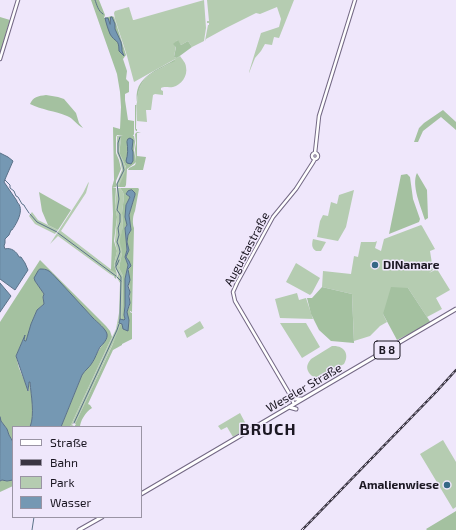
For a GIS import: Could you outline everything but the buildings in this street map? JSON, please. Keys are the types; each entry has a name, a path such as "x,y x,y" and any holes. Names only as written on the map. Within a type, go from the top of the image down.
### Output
{"main road":[{"path":"0,59 18,0"},
{"name":"Augustastraße","path":"295,404 235,301 234,292 237,282 274,217 296,189 318,156 318,154 315,153 319,116 355,0"},
{"name":"Weseler Straße","path":"142,493 456,309"},
{"name":"Augustastraße","path":"289,393 295,404"},
{"path":"293,398 302,399"},
{"path":"289,407 296,409"},
{"path":"80,530 100,518"}],"green space":[{"path":"91,0 99,0 105,15 104,18 114,17 126,55 123,59 127,71 126,79 129,82 129,92 125,94 125,100 128,120 134,121 133,136 135,142 134,150 136,162 127,169 125,187 119,186 126,167 120,154 121,136 123,136 117,135 116,153 121,169 116,181 116,187 112,187 114,180 113,127 120,129 120,92 117,74"},
{"path":"204,0 206,28 204,41 192,47 188,41 181,45 177,40 174,57 177,58 134,82 115,19 115,11 129,7 134,20"},
{"path":"207,0 294,0 279,38 274,37 272,45 265,44 255,58 249,73 261,33 279,27 281,19 277,7 260,14 256,13 226,28 205,41 209,25 209,23 207,23 207,21 209,21"},
{"path":"0,17 10,20 0,53"},
{"path":"178,40 181,45 188,41 192,47 177,58 174,57 176,47 173,44"},
{"path":"180,56 186,66 185,77 176,86 161,88 163,95 153,95 151,110 146,110 147,122 137,121 137,104 140,86 143,81"},
{"path":"174,60 175,61 147,77 152,73"},
{"path":"147,77 140,88 137,103 137,92 139,86"},
{"path":"46,95 64,99 76,113 79,123 83,128 69,117 30,104 36,97"},
{"path":"135,105 137,105 137,131 136,131"},
{"path":"443,110 456,122 456,130 441,117 423,131 418,142 414,142 419,128"},
{"path":"137,132 141,133 137,133 137,156 146,157 143,170 128,170 135,165 136,162 135,134"},
{"path":"117,136 121,136 120,153 126,168 120,187 117,187 116,185 122,170 117,153"},
{"path":"417,173 427,190 428,218 425,220 416,190 415,178"},
{"path":"407,174 410,177 413,199 420,219 419,222 389,234 401,175"},
{"path":"89,182 86,193 61,231 117,274 115,277 58,236 50,244"},
{"path":"112,187 116,188 115,206 117,217 114,241 117,251 114,264 117,274 111,270 113,214"},
{"path":"117,188 120,188 124,196 121,238 122,253 119,268 123,276 122,320 121,319 119,323 121,323 117,335 75,424 74,422 72,425 74,426 70,426 116,329 119,313 120,283 117,278 118,274 114,264 117,251 115,241 117,217 115,206"},
{"path":"120,188 139,189 133,219 132,312 130,311 132,313 132,339 113,350 88,404 92,408 83,417 80,426 75,426 112,346 121,323 124,330 127,330 128,327 127,312 130,298 128,273 130,263 126,257 129,250 127,242 128,235 131,230 129,215 135,195 128,191 126,194 130,197 126,205 127,225 125,227 127,250 125,257 128,265 125,279 125,319 122,320 123,276 119,268 122,253 120,239 123,226 123,192"},
{"path":"354,190 346,227 338,241 317,237 320,221 323,215 328,216 331,202 337,204 339,195"},
{"path":"39,192 71,210 58,230 48,225 42,211"},
{"path":"32,212 38,220 58,230 55,234 35,224 29,216"},
{"path":"421,225 435,249 430,251 433,270 429,273 437,269 450,290 436,298 442,309 427,317 408,288 383,314 387,322 380,326 370,336 354,341 352,294 322,287 323,271 351,274 354,256 358,257 361,242 377,241 375,248 381,251 384,239"},
{"path":"313,239 326,242 321,251 316,251 313,248"},
{"path":"40,260 110,331 112,337 70,426 61,426 82,375 92,363 106,339 103,328 49,271 40,269 35,281 44,294 44,304 37,310 26,341 24,340 25,335 16,356 28,391 30,382 32,416 30,426 12,426 12,440 0,417 0,322"},
{"path":"296,263 320,278 310,295 286,282"},
{"path":"322,287 352,294 354,343 331,341 319,330 311,314 307,298 312,298"},
{"path":"391,287 408,288 431,323 397,340 383,314"},
{"path":"297,293 299,300 306,298 313,319 280,318 275,299"},
{"path":"200,321 204,328 187,338 184,331"},
{"path":"280,323 306,323 320,347 302,358"},
{"path":"332,346 340,347 345,351 346,360 344,364 320,377 311,375 307,368 310,360"},
{"path":"240,413 248,428 233,437 227,427 221,430 218,426"},
{"name":"Amalienwiese","path":"443,440 456,462 456,507 453,509 420,454"},
{"path":"12,480 12,486 0,492 0,481"},
{"path":"456,511 456,530 426,529"}],"water":[{"path":"111,17 121,42 124,56 119,51 117,42 110,34 108,28 105,18 108,18 110,24"},
{"path":"130,138 133,140 133,161 131,164 127,163 126,161 128,139"},
{"path":"0,153 13,161 4,182 20,208 18,220 5,239 4,246 5,249 12,249 19,257 21,257 28,270 15,290 0,279"},
{"path":"132,190 135,195 129,215 131,230 128,235 127,242 129,250 126,257 131,266 128,269 130,280 128,286 130,292 130,303 127,312 129,320 128,331 123,329 122,324 119,323 120,319 125,319 125,279 128,265 125,257 127,250 125,228 127,225 125,217 126,205 130,197 126,194 128,191"},
{"path":"43,269 52,273 107,334 106,340 100,347 90,366 82,375 61,426 30,426 32,399 30,382 28,391 16,356 25,335 24,340 26,341 37,310 44,304 44,294 34,278 38,271"},
{"path":"0,283 11,296 0,312"},
{"path":"0,417 12,440 12,480 0,481"}],"waterway":[{"path":"95,0 99,10 103,14"},
{"path":"0,53 7,33"},
{"path":"120,137 118,152 124,170 117,184 119,199 117,210 120,214 118,228 119,235 117,242 120,252 116,263 116,268 121,277 120,319"},
{"path":"5,180 29,213"},
{"path":"30,214 37,222 57,232"},
{"path":"58,233 116,276"},
{"path":"116,266 119,260"},
{"path":"117,277 121,281"},
{"path":"74,423 119,324"},
{"path":"32,530 34,518"}],"railway":[{"path":"302,530 456,370"}],"place":[{"name":"DINamare","path":"375,265"},
{"name":"Amalienwiese","path":"447,485"}],"district":[{"name":"BRUCH","path":"268,430"}]}
